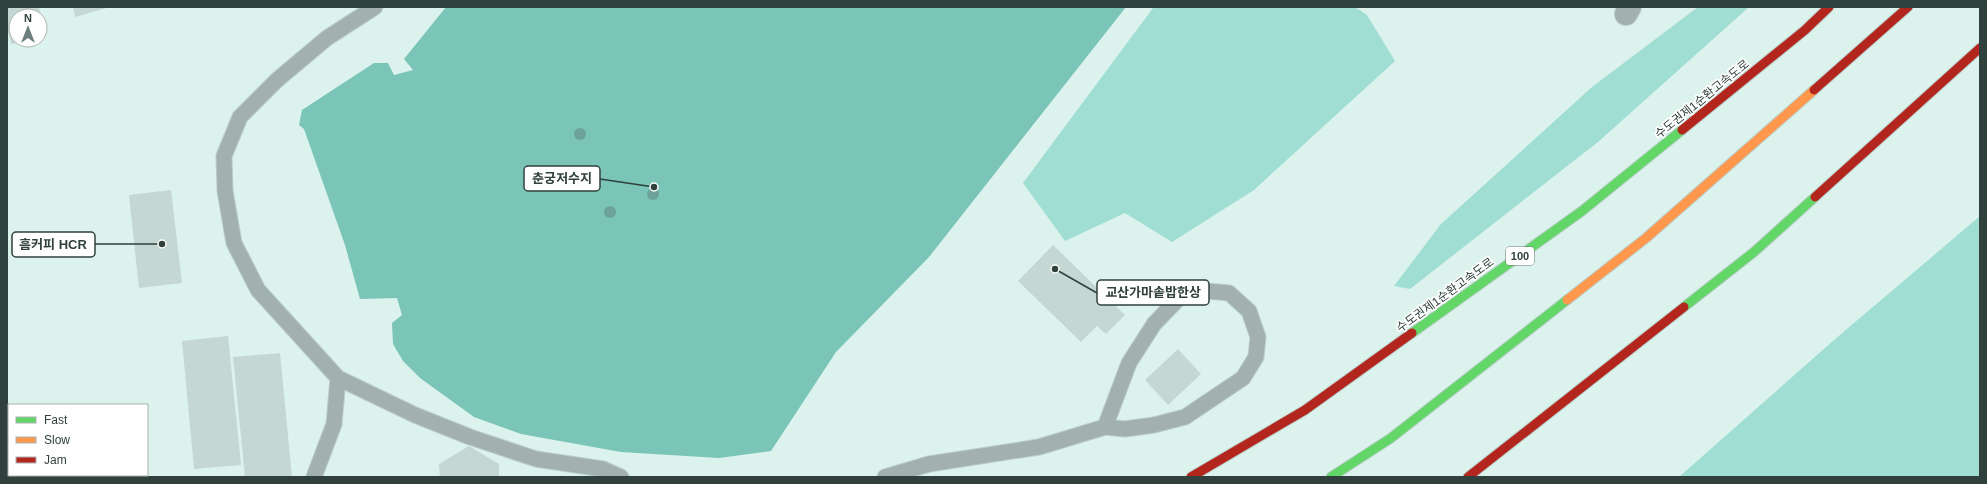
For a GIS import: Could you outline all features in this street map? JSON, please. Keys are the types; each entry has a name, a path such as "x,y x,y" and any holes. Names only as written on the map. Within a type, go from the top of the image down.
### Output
{"highway":[{"name":"수도권제1순환고속도로","path":"1191,477 1305,410 1582,211 1805,30 1829,7"},
{"path":"1331,477 1391,438 1646,238 1908,7"},
{"path":"1468,477 1754,252 1980,48"}],"lane":[{"path":"375,7 328,38 277,80 240,117 224,156 224,191 234,243 258,290 338,378 415,415 470,437 536,459 603,469 621,477"},
{"path":"885,477 929,464 1039,447 1105,427 1124,429 1154,426 1185,417 1243,378 1256,357 1258,337 1249,311 1229,293 1207,291 1180,297 1154,324 1129,363 1105,427"},
{"path":"314,477 334,424 338,378"}],"shaded area":[{"path":"446,7 1126,7 929,257 836,352 771,451 719,458 621,452 521,434 474,417 420,378 403,361 393,344 392,323 402,315 397,298 360,299 345,245 304,129 299,125 302,110 374,63 388,63 394,75 413,70 404,59"},
{"path":"1355,7 1367,15 1395,61 1254,190 1172,242 1125,213 1065,241 1023,183 1153,8"},
{"path":"1698,7 1749,7 1598,142 1410,289 1394,286 1441,224 1592,87"},
{"path":"1980,216 1980,477 1679,477 1834,340"}],"building":[{"path":"7,7 39,7 8,8 8,31"},
{"path":"73,7 110,7 75,17"},
{"path":"171,190 182,283 139,288 129,195"},
{"path":"1053,245 1125,315 1106,334 1097,326 1081,342 1018,281"},
{"path":"228,336 241,465 194,469 182,341"},
{"path":"1178,349 1201,374 1168,405 1145,380"},
{"path":"280,353 292,477 245,477 233,357"},
{"path":"469,446 499,464 499,477 440,477 439,464"}],"traffic: fast":[{"path":"1412,333 1582,211 1682,130"},
{"path":"1684,307 1754,252 1815,197"},
{"path":"1331,477 1391,438 1567,300"}],"traffic: slow":[{"path":"1567,300 1646,238 1814,90"}],"traffic: jam":[{"path":"1682,130 1805,30 1829,7"},
{"path":"1814,90 1908,7"},
{"path":"1815,197 1980,48"},
{"path":"1468,477 1684,307"},
{"path":"1191,477 1305,410 1412,333"}],"place":[{"name":"춘궁저수지","path":"654,187"},
{"name":"흠커피 HCR","path":"162,244"},
{"name":"교산가마솥밥한상","path":"1055,269"}]}
